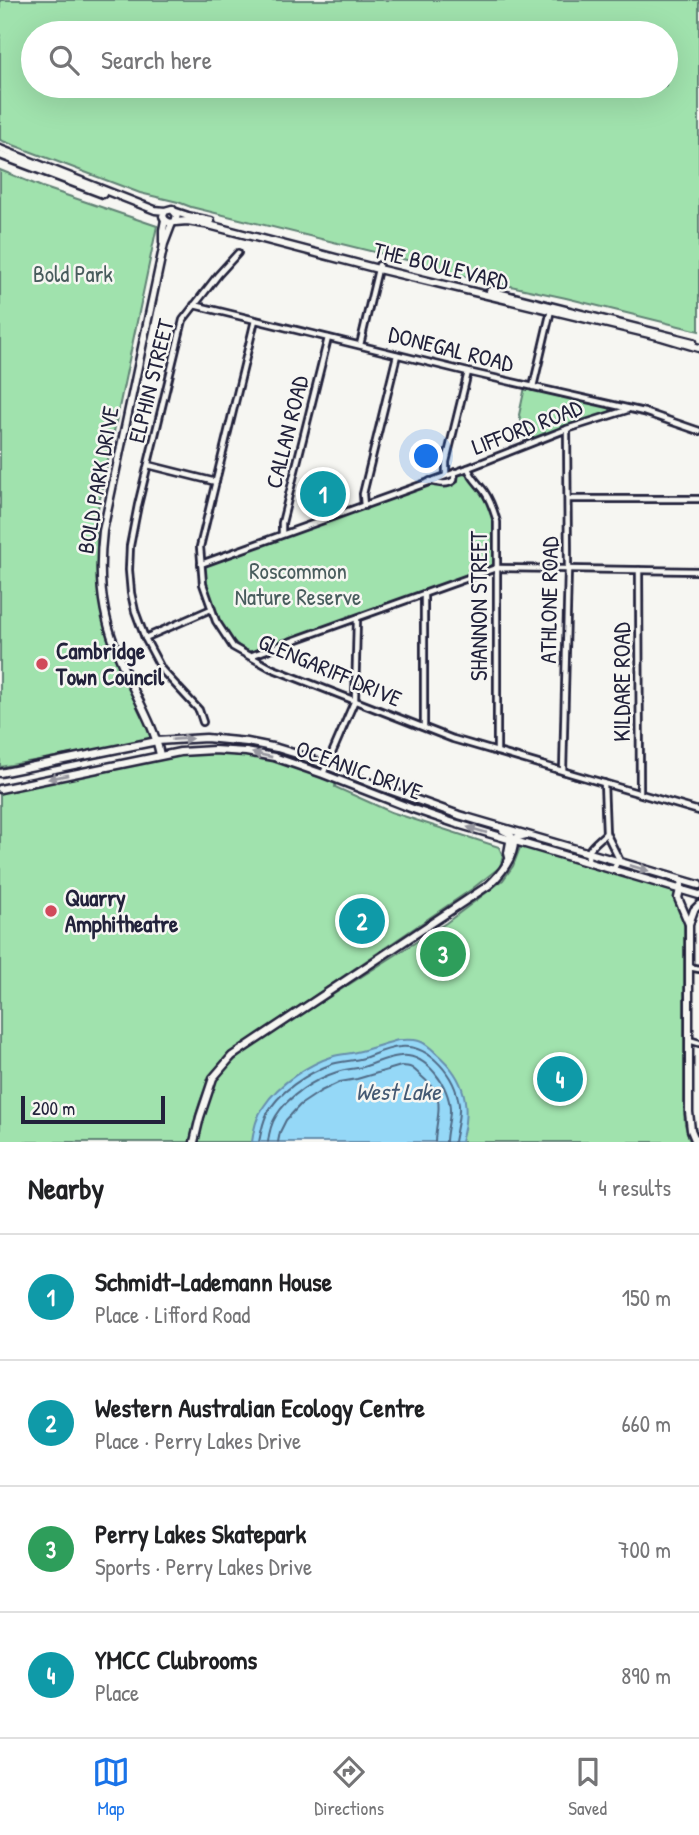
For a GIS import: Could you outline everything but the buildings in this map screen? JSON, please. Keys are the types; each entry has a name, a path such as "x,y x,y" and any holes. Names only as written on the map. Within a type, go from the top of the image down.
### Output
{"main road":[{"name":"THE BOULEVARD","path":"0,152 145,206 165,217 167,222 205,224 699,346"},
{"name":"THE BOULEVARD","path":"165,217 170,209 379,267"},
{"path":"174,222 176,212"},
{"name":"BOLD PARK DRIVE","path":"160,755 157,741 112,641 104,611 100,554 163,244 165,217"},
{"name":"BOLD PARK DRIVE","path":"163,244 174,222"},
{"name":"OCEANIC DRIVE","path":"0,773 157,741 198,738 247,742 277,748 327,765 431,806 699,886"},
{"name":"OCEANIC DRIVE","path":"0,789 160,755 209,750 246,752 274,757 413,809 699,895"},
{"path":"194,1142 213,1077 232,1056 499,876 513,850 514,840 509,833 494,825"},
{"path":"514,840 527,835"},
{"path":"684,881 678,898 689,924"},
{"path":"695,1142 689,1112 689,924 699,905"}],"street":[{"name":"ELPHIN STREET","path":"203,722 199,710 162,670 145,638 133,602 129,564 133,527 181,326 185,315 238,253"},
{"path":"360,345 379,267"},
{"name":"DONEGAL ROAD","path":"194,305 644,412 699,432"},
{"path":"533,387 552,308"},
{"name":"GLENGARIFF DRIVE","path":"255,320 201,547 203,583 211,609 233,647 271,668 453,739 699,811"},
{"name":"CALLAN ROAD","path":"282,534 282,523 328,338"},
{"path":"363,506 363,494 397,355"},
{"path":"446,475 446,462 468,372"},
{"name":"LIFFORD ROAD","path":"201,564 628,409"},
{"name":"ATHLONE ROAD","path":"563,771 568,569 567,429"},
{"path":"148,465 216,482"},
{"name":"SHANNON STREET","path":"468,468 493,506 497,523 497,752"},
{"path":"429,481 450,483 454,480 455,472"},
{"path":"568,499 699,499"},
{"path":"249,656 496,568 699,570"},
{"name":"KILDARE ROAD","path":"639,570 640,793"},
{"path":"424,594 424,727"},
{"path":"145,638 211,609"},
{"path":"323,775 355,701 356,619"},
{"path":"604,783 606,833 619,859 613,870"},
{"path":"589,863 589,849 606,833"},
{"path":"689,967 699,969"},
{"path":"689,1040 699,1043"}],"green space":[{"path":"0,0 699,0 699,331 441,271 431,266 140,193 0,140"},
{"name":"Bold Park","path":"0,170 157,226 96,518 99,601 104,623 119,665 155,739 0,767"},
{"path":"525,387 607,407 610,412 529,443 519,415"},
{"name":"Roscommon Nature Reserve","path":"460,474 471,479 492,514 495,555 491,568 254,652 243,649 234,641 217,618 207,590 205,566"},
{"path":"180,754 245,754 294,766 336,782 335,787 391,812 499,847 503,856 500,867 472,889 233,1051 209,1082 196,1115 190,1142 0,1142 0,792"},
{"path":"521,845 676,892 684,918 684,1112 690,1142 198,1142 209,1097 226,1067 255,1044 446,923 503,880 513,866"}],"water":[{"name":"West Lake","path":"398,1040 424,1043 447,1063 454,1073 464,1094 466,1117 461,1142 252,1142 261,1110 295,1075 334,1056"}],"place":[{"name":"Schmidt-Lademann House","path":"323,494"},
{"name":"Cambridge Town Council","path":"42,664"},
{"name":"Quarry Amphitheatre","path":"51,911"},
{"name":"Western Australian Ecology Centre","path":"362,921"},
{"name":"Perry Lakes Skatepark","path":"443,954"},
{"name":"YMCC Clubrooms","path":"560,1079"}]}
